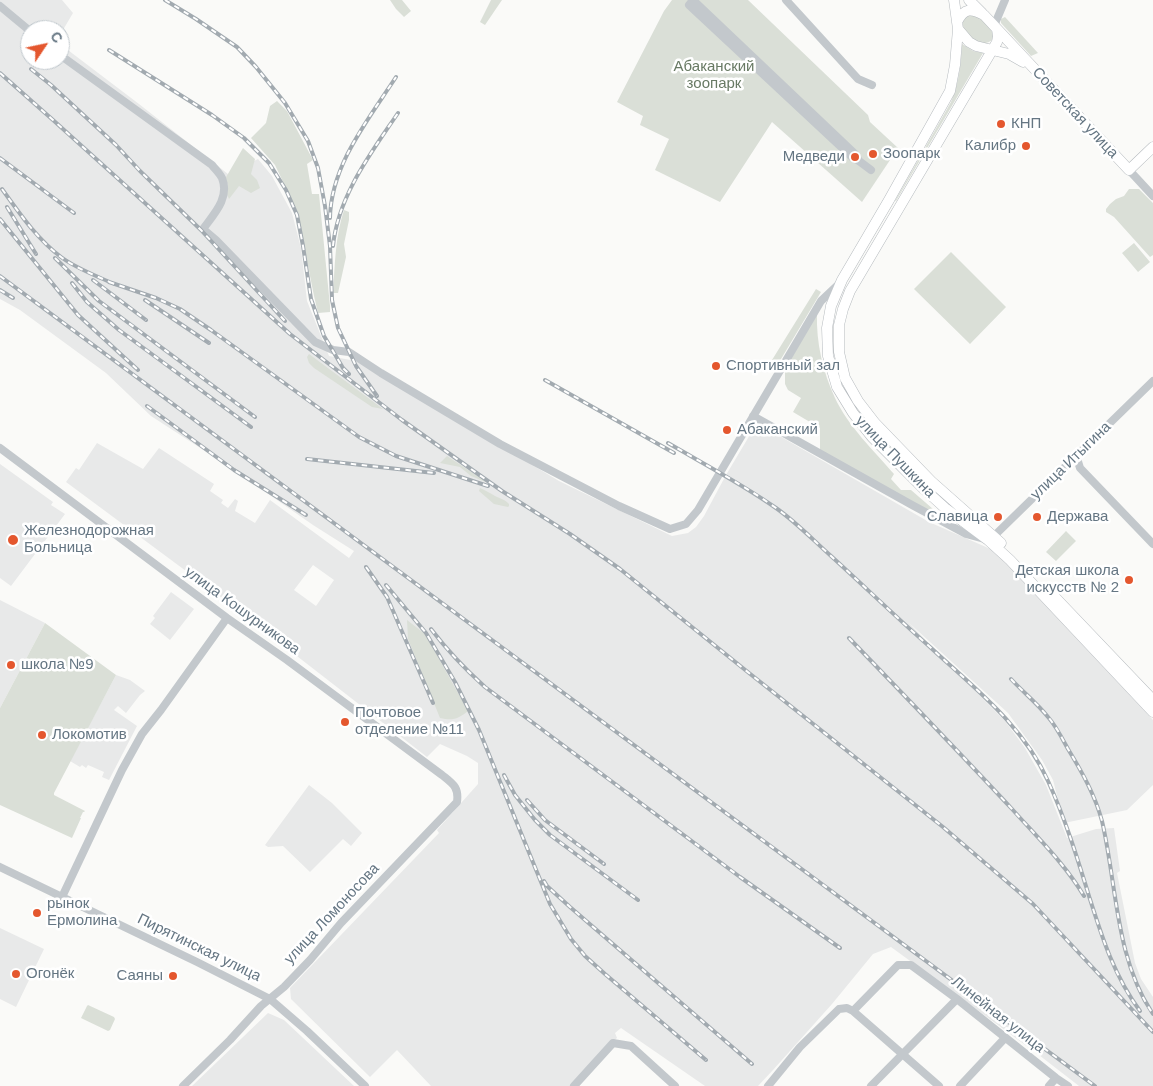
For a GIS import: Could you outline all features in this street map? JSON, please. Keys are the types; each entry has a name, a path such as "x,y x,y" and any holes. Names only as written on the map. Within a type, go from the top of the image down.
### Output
{"main road":[{"name":"улица Пушкина","path":"954,0 958,25 955,65 950,91 842,280 831,306 827,328 828,356 837,387 853,413 872,437 945,508 991,538 1153,712"},
{"path":"968,0 996,27 998,36 993,49"},
{"path":"984,15 970,10 961,15 958,25 969,42 976,46 1009,54 1026,64 1041,77"},
{"name":"Советская улица","path":"996,27 1129,170"},
{"name":"улица Пушкина","path":"993,49 850,291 839,325 839,352 846,378 858,401 875,423 931,481 1041,582 1153,700"},
{"path":"973,83 991,60 1000,55 1009,54"},
{"path":"1129,170 1153,147"}],"street":[{"path":"859,161 855,154 693,0 689,5 853,158 871,170"},
{"path":"786,0 858,79 872,86"},
{"path":"996,27 1005,0"},
{"path":"0,6 20,23"},
{"path":"70,62 212,165 222,178 225,191 221,205 203,229 315,342 333,350 349,352 492,439 619,506 670,529 686,524 698,510 821,301 842,280"},
{"name":"Советская улица","path":"1129,170 1153,196"},
{"name":"улица Итыгина","path":"991,538 1153,381"},
{"path":"754,416 966,534 991,538"},
{"name":"улица Кошурникова","path":"0,448 227,618 442,775 454,785 458,793 458,802"},
{"path":"1076,455 1080,468 1153,544"},
{"path":"62,897 122,770 142,734 227,618"},
{"name":"улица Ломоносова","path":"183,1086 230,1040 261,1006 284,987 341,924 458,802"},
{"name":"Пирятинская улица","path":"0,867 270,998 365,1086"},
{"name":"Линейная улица","path":"854,1011 898,965 911,965 1068,1086"},
{"path":"871,1086 957,999"},
{"path":"768,1086 800,1047 839,1009 847,1008 854,1011 939,1086"},
{"path":"960,1086 1005,1038"},
{"path":"574,1086 613,1043 631,1046 675,1086"},
{"path":"1048,1086 1056,1078"}],"shaded area":[{"path":"0,0 62,0 73,13 69,20 20,20 20,70 70,70 70,52 228,174 258,159 272,176 292,213 301,248 307,301 329,356 361,362 559,481 672,536 688,533 696,527 757,423 929,522 995,551 1153,720 1153,785 1127,810 1064,823 1053,780 1042,760 1008,713 908,622 1005,721 1025,748 1046,785 1067,838 1096,829 1114,828 1120,871 1117,873 1135,963 1141,979 1153,997 1153,1086 1079,1086 891,947 873,954 832,1004 758,1086 705,1086 621,1028 615,1033 617,1038 602,1051 571,1086 431,1086 397,1050 370,1077 291,999 290,988 439,833 437,830 478,784 478,763 440,744 427,757 217,594 66,482 76,468 79,470 97,443 143,469 159,448 214,484 210,491 223,500 221,503 228,508 235,499 238,501 235,511 255,523 270,500 349,558 354,551 151,416 106,373 20,310 0,299","holes":["313,565 334,580 316,606 294,590"]},
{"name":"Железнодорожная Больница","path":"0,464 53,502 51,505 65,514 11,586 0,578"},
{"path":"171,592 194,609 170,640 150,624 155,618 153,616"},
{"name":"школа №9","path":"0,600 45,623 0,708"},
{"path":"116,675 130,680 145,691 126,713 118,706 114,710 137,726 109,780 102,777 104,772 88,765 86,768 82,765 80,767 70,761"},
{"path":"309,785 332,803 362,833 351,846 343,839 310,872 283,846 268,847 265,845"},
{"name":"Огонёк","path":"0,928 44,949 16,1007 0,999"},
{"path":"268,1013 284,1020 354,1086 192,1086"}],"green space":[{"path":"390,0 402,0 411,11 404,17"},
{"path":"491,0 502,0 485,25 480,22"},
{"name":"Абаканский зоопарк","path":"672,0 748,0 868,115 870,122 898,148 862,202 772,122 720,202 655,170 669,139 640,125 643,116 617,102 664,11"},
{"path":"971,15 981,19 990,28 993,37 991,41 981,43 975,41 966,32 963,22 965,18"},
{"path":"1005,17 1038,53 1031,56 1001,23 1001,19"},
{"path":"962,44 973,51 983,53 895,201 951,102 959,73"},
{"path":"277,101 287,111 313,160 307,164 312,194 319,194 330,312 318,313 297,211 275,165 251,138 266,123 270,106"},
{"path":"243,148 255,159 251,174 257,180 260,188 251,193 239,186 229,199 226,192 228,184 225,179"},
{"path":"1129,189 1139,189 1153,203 1153,255 1150,257 1114,217 1106,212 1110,204 1124,196"},
{"path":"344,210 349,212 344,244 346,257 338,293 333,293 337,241"},
{"path":"1134,243 1150,262 1138,272 1122,253"},
{"path":"951,252 1006,307 970,344 914,289"},
{"path":"816,289 821,292 778,364 772,360"},
{"path":"817,313 821,357 840,408 862,438 894,474 891,479 901,490 911,490 934,512 931,513 820,450 820,428 793,412 801,398 788,390 785,384 785,369"},
{"path":"309,354 383,409 372,407 314,368 309,363 307,357"},
{"path":"447,456 488,483 471,476 460,467 440,463"},
{"path":"480,488 504,500 509,506 494,504 479,491"},
{"path":"1066,531 1076,541 1056,561 1046,552"},
{"path":"407,620 425,634 468,711 461,716 455,719 440,718 408,639"},
{"name":"Локомотив","path":"45,623 116,675 54,793 54,795 85,811 72,838 0,805 0,708"},
{"path":"88,1005 114,1017 115,1019 110,1030 108,1031 81,1018"}],"railway":[{"path":"165,0 237,47 285,103 308,141 318,168 325,206 330,246 332,300 338,328 356,366 377,396"},
{"path":"109,50 212,115 244,138 269,163 286,190 297,215 311,299 324,336 343,368 349,374"},
{"path":"32,70 116,145 201,230 285,321"},
{"path":"0,73 290,334 402,420 502,491 570,534 620,569 943,827 1033,904 1153,1032"},
{"path":"330,218 332,198 344,161 363,127 396,77"},
{"path":"333,246 341,210 349,192 367,159 398,113"},
{"path":"0,158 74,213"},
{"path":"2,189 29,226 52,250 74,265 114,284"},
{"path":"7,207 36,254"},
{"path":"0,219 78,315 138,370"},
{"path":"55,258 99,301 255,417"},
{"path":"0,276 1095,1086"},
{"path":"93,280 146,320"},
{"path":"109,282 156,298 180,309 359,437 396,456 488,486"},
{"path":"72,283 87,302 119,330 251,427"},
{"path":"0,290 13,298"},
{"path":"145,300 209,343"},
{"path":"545,380 674,453"},
{"path":"147,406 234,470 306,515"},
{"path":"668,443 723,474 790,519 980,692 1011,725 1038,761 1048,781 1060,809 1110,956 1123,984 1140,1011"},
{"path":"307,459 434,473"},
{"path":"366,567 387,597 433,703"},
{"path":"386,585 426,633 455,682 479,730 550,904 571,939 585,956 605,974 706,1060"},
{"path":"431,629 485,687 740,877 840,948"},
{"path":"849,638 1041,840 1084,896"},
{"path":"1011,679 1054,724 1092,793 1102,821 1124,945 1131,969 1153,1014"},
{"path":"504,775 515,795 550,835 638,900"},
{"path":"527,800 545,820 604,864"},
{"path":"544,881 570,907 752,1064"}],"place":[{"name":"КНП","path":"1001,124"},
{"name":"Калибр","path":"1026,146"},
{"name":"Зоопарк","path":"873,154"},
{"name":"Медведи","path":"855,157"},
{"name":"Спортивный зал","path":"716,366"},
{"name":"Абаканский","path":"727,430"},
{"name":"Славица","path":"998,517"},
{"name":"Держава","path":"1037,517"},
{"name":"Железнодорожная Больница","path":"13,540"},
{"name":"Детская школа искусств № 2","path":"1129,580"},
{"name":"школа №9","path":"11,665"},
{"name":"Почтовое отделение №11","path":"345,722"},
{"name":"Локомотив","path":"42,735"},
{"name":"рынок Ермолина","path":"37,913"},
{"name":"Огонёк","path":"16,974"},
{"name":"Саяны","path":"173,976"}]}
